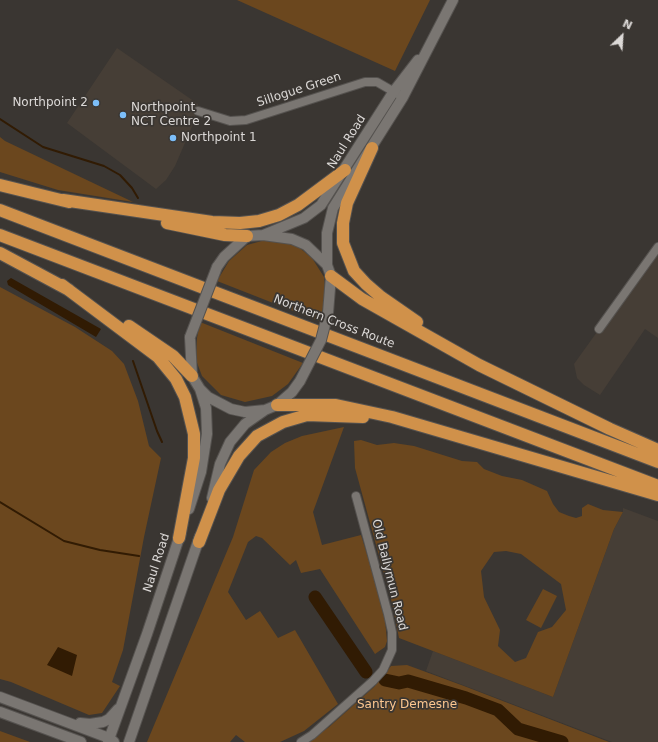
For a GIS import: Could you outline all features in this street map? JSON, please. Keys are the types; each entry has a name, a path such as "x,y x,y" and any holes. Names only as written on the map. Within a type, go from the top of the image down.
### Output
{"highway":[{"path":"372,148 347,203 343,223 343,243 348,259 354,271 381,297 480,365"},
{"path":"62,200 212,222 240,223 259,221 279,215 298,204 345,170"},
{"path":"0,185 62,200 214,232 247,236"},
{"name":"Northern Cross Route","path":"0,210 658,462"},
{"path":"0,235 658,486"},
{"path":"0,253 62,285 148,337 173,356 192,376"},
{"path":"329,270 362,299 480,365 610,429 658,450"},
{"path":"62,285 132,336 158,358 176,379 185,397 194,434 194,458 179,538"},
{"path":"277,405 336,405 392,417 658,495"},
{"path":"199,542 219,490 239,456 257,436 283,422 307,415 327,415 370,418 440,431"}],"main road":[{"name":"Naul Road","path":"265,410 277,405 292,392 300,381 321,340 328,313 329,270 327,233 333,208 403,97 453,0"},
{"name":"Naul Road","path":"264,235 304,218 321,205 345,170 394,91 433,40"},
{"path":"265,410 245,412 231,409 208,397 200,389 192,376 190,337 217,267 224,257 247,236 264,235 292,239 306,246 329,270"},
{"name":"Naul Road","path":"110,741 201,472 207,434 206,408 200,389"},
{"path":"129,742 199,542 220,464 230,442 244,424 265,410"},
{"path":"0,697 70,723 110,741"},
{"path":"70,723 90,724 103,722 109,719 123,702"},
{"path":"0,712 81,742"}],"street":[{"name":"Sillogue Green","path":"198,111 230,121 241,120 263,115 366,82 377,82 403,97"},
{"path":"599,328 658,247"},
{"name":"Old Ballymun Road","path":"301,742 312,735 373,681 380,673 392,650 392,632 374,556 356,496"}],"shaded area":[{"path":"117,48 198,104 194,122 175,166 166,180 156,189 67,123"},
{"path":"658,247 658,338 645,329 600,395 584,385 577,378 574,364"},
{"path":"11,278 101,329 96,337 8,285 7,281"},
{"path":"623,508 658,521 658,742 612,742 426,671 433,651 553,697 614,529 623,512"},
{"path":"58,647 77,655 72,676 47,665"}],"green space":[{"path":"237,0 430,0 395,71"},
{"path":"0,137 5,141 133,202 58,190 0,172"},
{"path":"269,239 296,245 312,258 324,277 326,299 319,321 217,281 229,261 247,245"},
{"path":"0,287 75,327 112,351 124,364 138,401 149,446 161,458 144,537 123,650 112,682 120,686 102,713 89,715 11,682 0,679"},
{"path":"200,322 303,363 288,384 272,396 245,402 221,395 202,376 196,360 197,338"},
{"path":"344,427 313,512 322,545 361,535 384,609 387,641 385,647 375,654 320,569 301,573 296,560 290,565 262,538 256,536 248,542 228,592 246,620 260,611 278,638 295,630 338,704 304,731 280,742 245,742 236,735 230,742 147,742 233,537 254,470 271,452 285,443 302,436"},
{"path":"361,440 377,445 394,443 414,446 462,461 477,462 484,469 502,476 522,480 547,491 553,504 559,512 576,518 582,516 582,508 588,504 603,510 623,512 614,529 553,697 399,638 392,603 355,468 354,441","holes":["506,551 521,554 561,584 566,610 552,627 538,632 526,658 515,662 498,646 500,630 484,597 481,571 494,552"]},
{"path":"543,589 557,596 541,628 526,620"},
{"name":"Santry Demesne","path":"407,665 609,742 307,742 329,727 374,687 391,666"},
{"path":"0,731 30,742 0,742"}],"waterway":[{"path":"0,119 43,147 104,166 120,175 132,188 138,198"},
{"path":"133,361 162,442"},
{"path":"0,502 64,541 100,550 139,556"},
{"path":"315,597 366,672"},
{"path":"385,680 399,683 408,681 466,698 498,710 518,729 562,742"}],"place":[{"name":"Northpoint 2","path":"96,103"},
{"name":"Northpoint NCT Centre 2","path":"123,115"},
{"name":"Northpoint 1","path":"173,138"}]}
